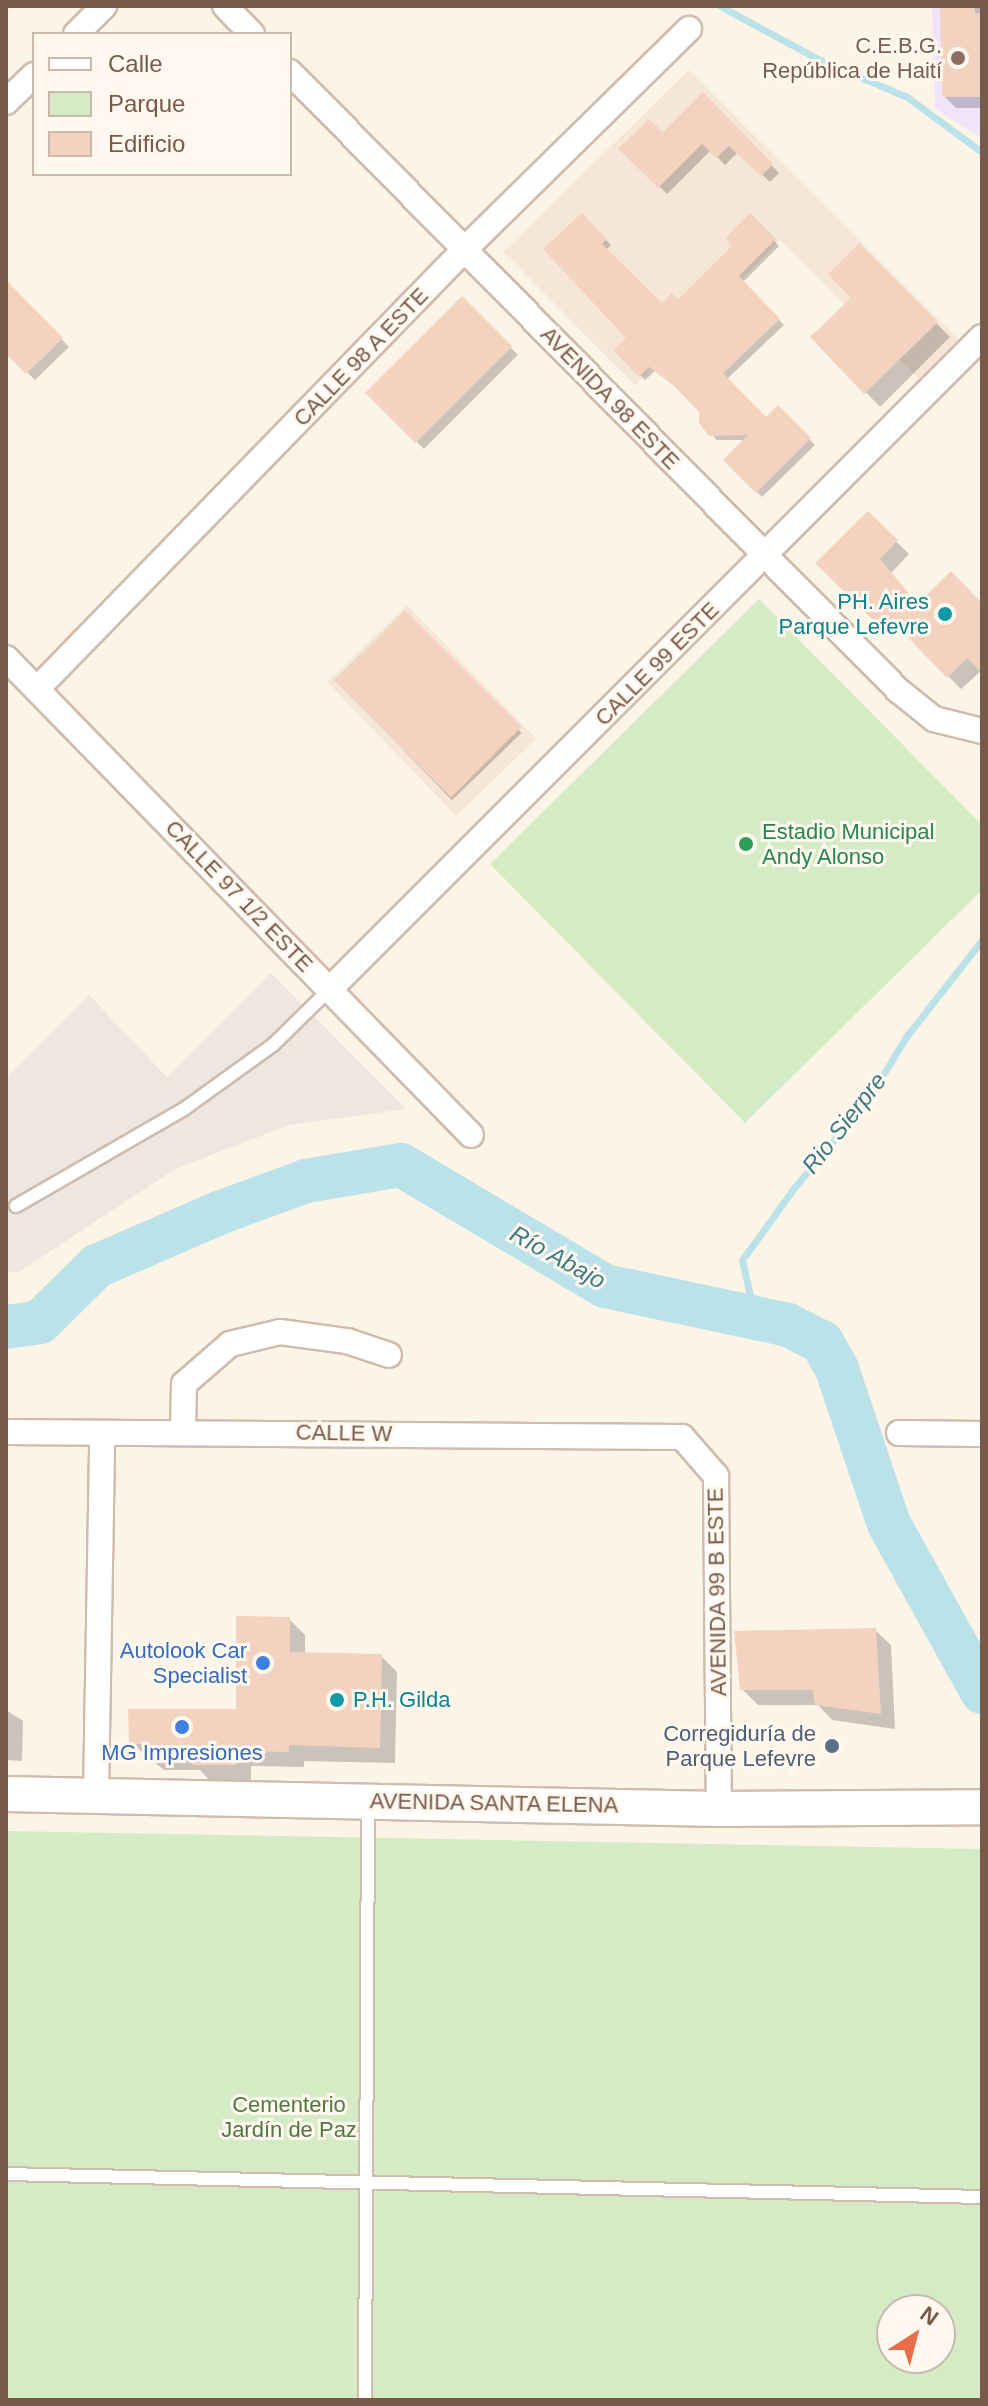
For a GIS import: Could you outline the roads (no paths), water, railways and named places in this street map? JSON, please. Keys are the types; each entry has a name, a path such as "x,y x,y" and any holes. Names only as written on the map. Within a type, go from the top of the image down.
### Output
{"street":[{"path":"78,32 104,6"},
{"path":"225,6 250,32"},
{"name":"CALLE 98 A ESTE","path":"37,689 465,249 689,29"},
{"name":"AVENIDA 98 ESTE","path":"292,74 765,557 934,719 982,731"},
{"path":"6,102 32,77"},
{"name":"CALLE 99 ESTE","path":"330,989 982,337"},
{"name":"CALLE 97 1/2 ESTE","path":"6,658 471,1135"},
{"path":"183,1432 184,1384 230,1344 280,1332 347,1341 389,1355"},
{"name":"CALLE W","path":"6,1432 682,1437"},
{"path":"96,1794 102,1433"},
{"path":"899,1433 982,1434"},
{"name":"AVENIDA 99 B ESTE","path":"682,1437 716,1476 719,1809"},
{"name":"AVENIDA SANTA ELENA","path":"6,1794 719,1809 982,1807"}],"lane":[{"path":"16,1206 195,1101 274,1044 330,989"},
{"path":"365,2400 368,1801"},
{"path":"6,2174 982,2197"}],"waterway":[{"name":"Rio Sierpre","path":"720,6 820,60 907,97 982,152"},
{"name":"Rio Sierpre","path":"755,1318 742,1260 794,1188 868,1099 906,1037 982,940"},
{"name":"Río Abajo","path":"6,1327 40,1322 97,1266 219,1213 306,1181 401,1165 605,1286 788,1325 822,1342 837,1369 889,1524 982,1692"}],"place":[{"name":"C.E.B.G. República de Haití","path":"958,58"},
{"name":"PH. Aires Parque Lefevre","path":"945,614"},
{"name":"Estadio Municipal Andy Alonso","path":"746,844"},
{"name":"Autolook Car Specialist","path":"263,1663"},
{"name":"P.H. Gilda","path":"337,1700"},
{"name":"MG Impresiones","path":"182,1727"},
{"name":"Corregiduría de Parque Lefevre","path":"832,1746"}],"park label":[{"name":"Cementerio Jardín de Paz","path":"289,2116"}]}
